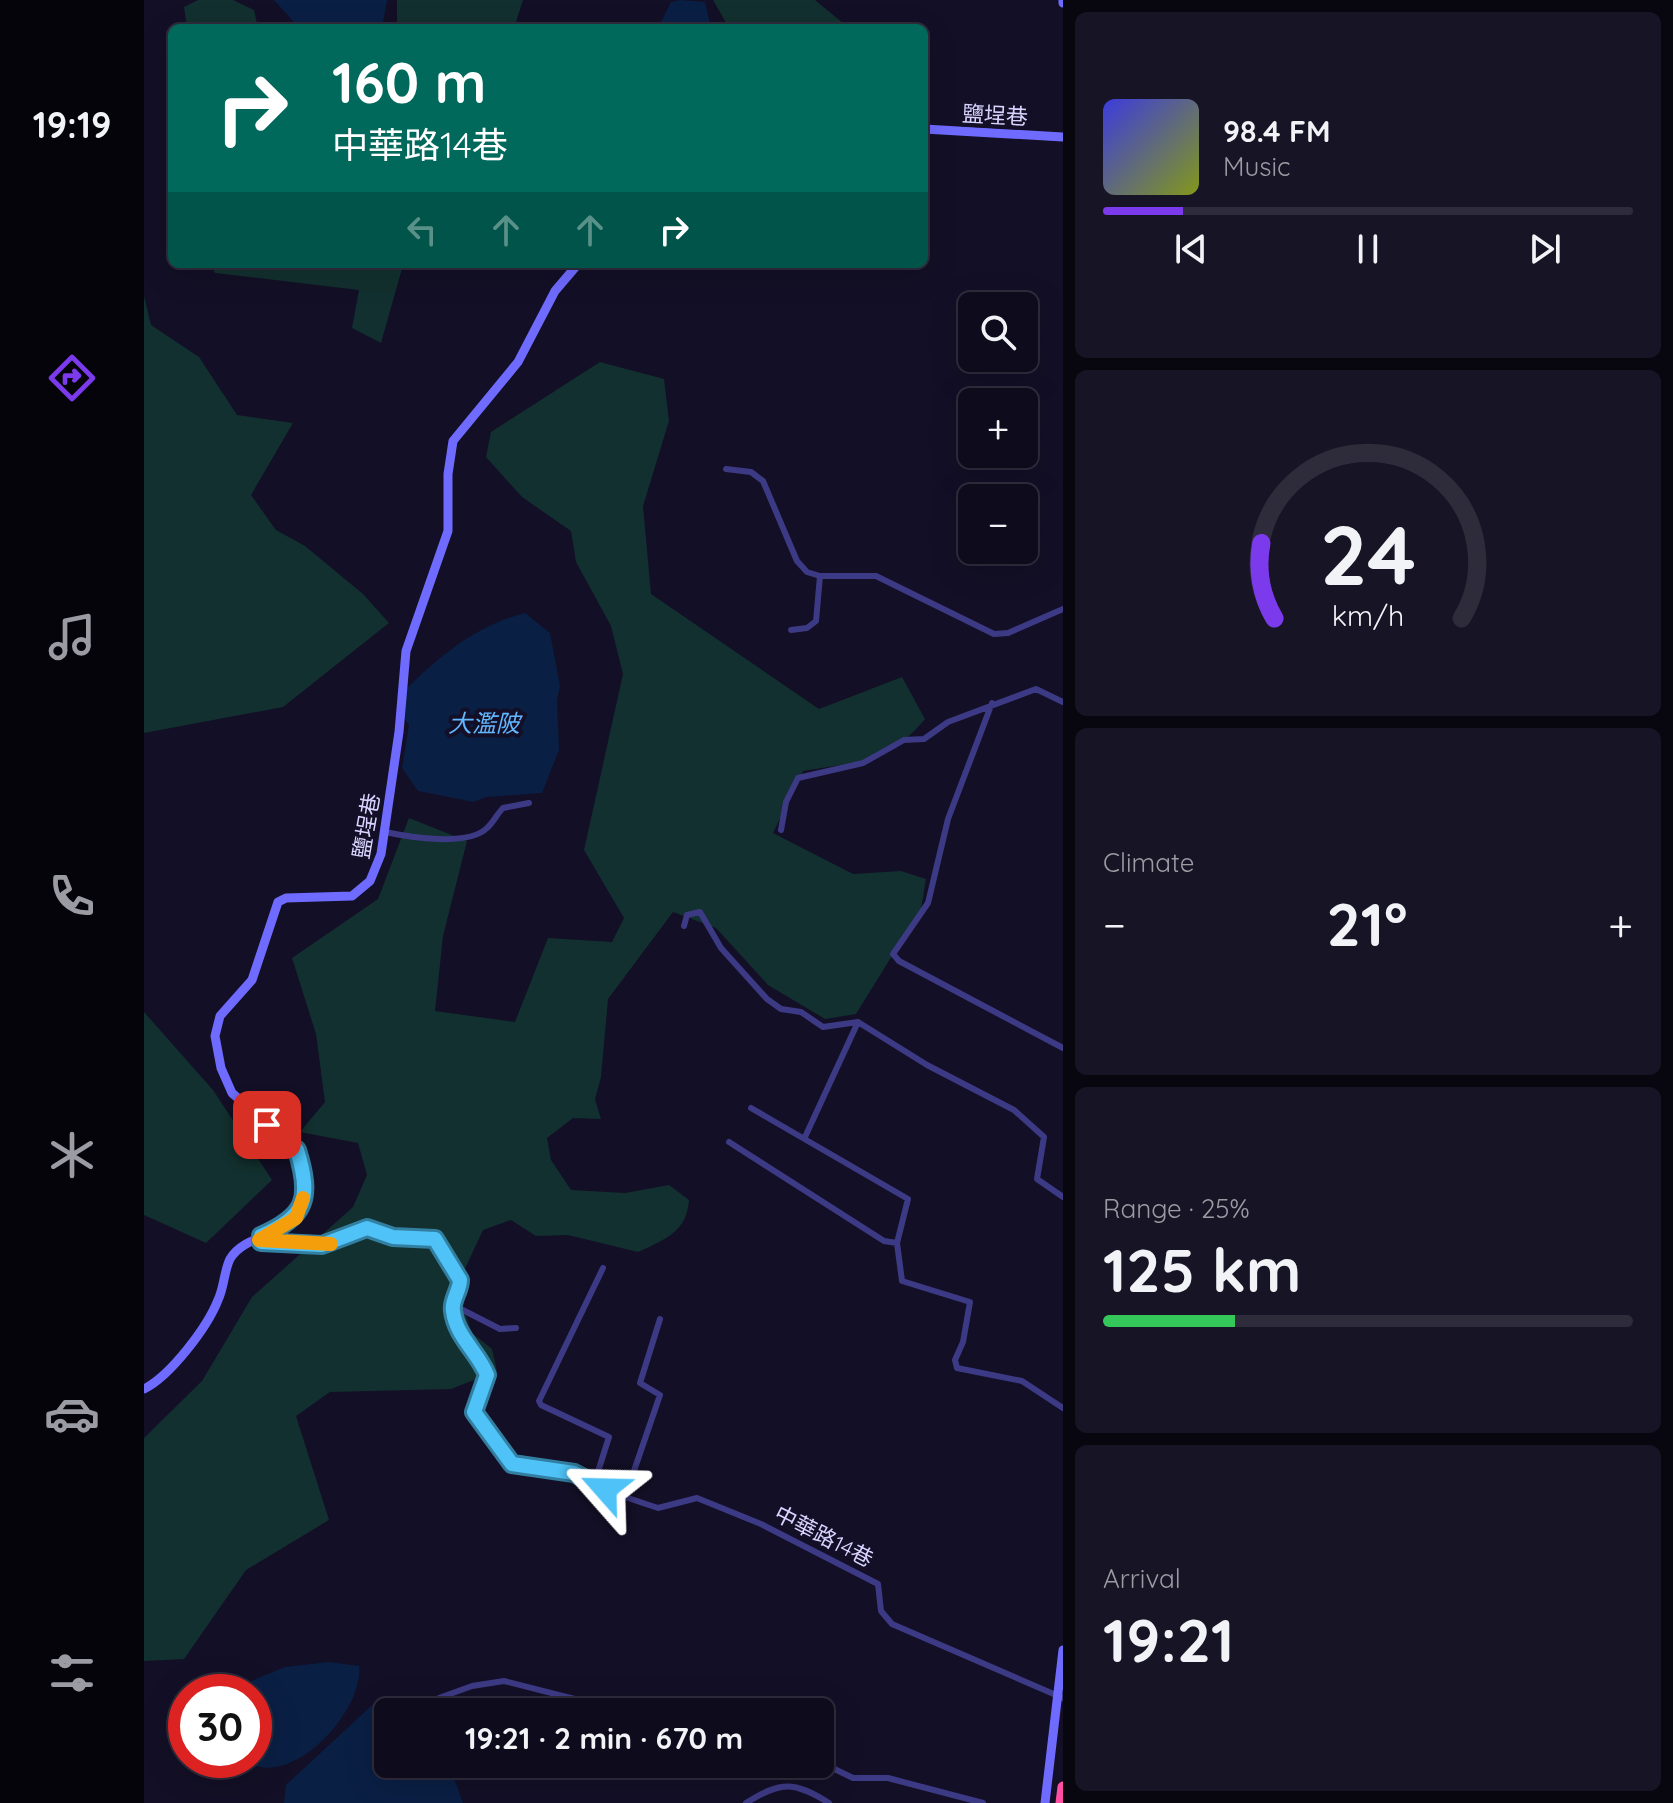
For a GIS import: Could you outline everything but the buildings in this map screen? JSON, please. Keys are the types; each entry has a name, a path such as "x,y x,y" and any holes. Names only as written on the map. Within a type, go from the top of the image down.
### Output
{"highway":[{"path":"1061,1803 1063,1787"}],"street":[{"name":"鹽埕巷","path":"928,129 1063,137"},
{"name":"鹽埕巷","path":"144,1389 171,1370 217,1304 233,1255 261,1236 289,1224 300,1211 303,1196 298,1155 293,1145 246,1110 232,1093 219,1059 215,1036 217,1021 252,980 278,902 306,896 342,898 360,890 376,873 385,832 406,651 448,531 448,474 453,441 518,362 560,284 574,268"},
{"path":"726,469 751,472 763,481 801,568 820,576 876,576 1001,635 1063,609"},
{"path":"791,630 807,628 816,621 820,576"},
{"path":"781,830 786,802 798,778 863,763 904,740 924,739 948,722 1036,689 1063,702"},
{"path":"992,703 948,819 928,903 893,954 899,961 1063,1048"},
{"path":"385,832 428,840 477,834 485,831 503,808 529,803"},
{"path":"684,926 687,915 700,912 712,935 744,977 781,1009 801,1012 820,1026 858,1022 927,1065 1014,1110 1044,1137 1037,1179 1063,1197"},
{"path":"805,1137 858,1022"},
{"path":"751,1108 805,1137 861,1175 908,1199 897,1243 902,1281 970,1302 963,1342 955,1360 957,1368 1022,1381 1063,1408"},
{"path":"729,1142 884,1241 897,1243"},
{"name":"中華路14巷","path":"261,1236 261,1242 322,1245 367,1228 393,1237 435,1239 460,1280 453,1305 460,1332 487,1375 474,1412 494,1435 508,1460 519,1466 574,1473 625,1497 658,1508 697,1498 761,1524 878,1584 881,1611 892,1624 1060,1697"},
{"path":"594,1484 609,1437 541,1405 539,1401 603,1268"},
{"path":"453,1305 500,1329 516,1328"},
{"path":"625,1497 660,1395 640,1383 660,1319"},
{"path":"1044,1803 1060,1697 1063,1650"},
{"path":"439,1698 472,1686 504,1681 571,1698"},
{"path":"834,1769 853,1778 888,1778 983,1803"},
{"path":"746,1803 771,1788 786,1785 810,1791 829,1803"}],"green space":[{"path":"198,0 233,0 254,10 257,24 186,24 184,7"},
{"path":"397,0 523,0 515,24 397,24"},
{"path":"713,0 815,0 844,24 727,24"},
{"path":"213,268 402,268 381,343 352,328 359,290 215,273"},
{"path":"144,296 151,325 199,357 237,415 293,423 251,495 276,530 305,546 363,594 389,623 283,707 144,733"},
{"path":"600,362 664,379 669,421 643,506 651,594 819,709 902,677 925,719 898,744 870,758 803,771 773,833 853,874 901,871 926,879 921,909 856,1014 825,1019 768,985 716,928 673,912 608,999 601,1077 595,1099 601,1119 573,1118 547,1138 551,1160 571,1190 625,1193 669,1185 689,1200 684,1220 665,1239 638,1252 568,1235 536,1236 511,1220 483,1230 456,1288 472,1333 492,1349 497,1371 451,1389 330,1392 296,1416 329,1520 246,1570 184,1659 144,1661 144,1438 202,1381 252,1297 353,1207 367,1175 358,1143 300,1132 325,1102 316,1034 292,958 378,899 409,818 467,841 443,936 435,1011 515,1022 548,938 612,942 624,918 584,850 623,674 611,626 576,562 571,531 522,497 486,457 491,432"},
{"path":"144,1012 213,1090 272,1180 206,1243 144,1215"}],"water":[{"path":"274,0 387,0 381,24 295,24"},
{"path":"671,2 705,2 710,24 660,24"},
{"name":"大濫陂","path":"525,613 550,633 560,686 557,700 559,750 542,793 486,797 474,802 418,791 402,768 409,725 403,716 405,690 460,643 490,626"},
{"path":"329,1662 359,1666 357,1685 337,1725 301,1757 282,1766 272,1766 272,1674 268,1674 285,1667"},
{"path":"374,1706 374,1778 454,1778 463,1803 284,1803 286,1785"}],"slow traffic":[{"path":"303,1198 296,1218 261,1236 259,1240 331,1244"}],"route":[{"path":"267,1125 297,1150 303,1203 296,1218 289,1224 261,1236 259,1240 322,1245 363,1228 393,1237 435,1239 444,1248 452,1271 460,1280 452,1311 470,1351 487,1375 474,1412 494,1435 512,1464 574,1473 605,1489"}]}
